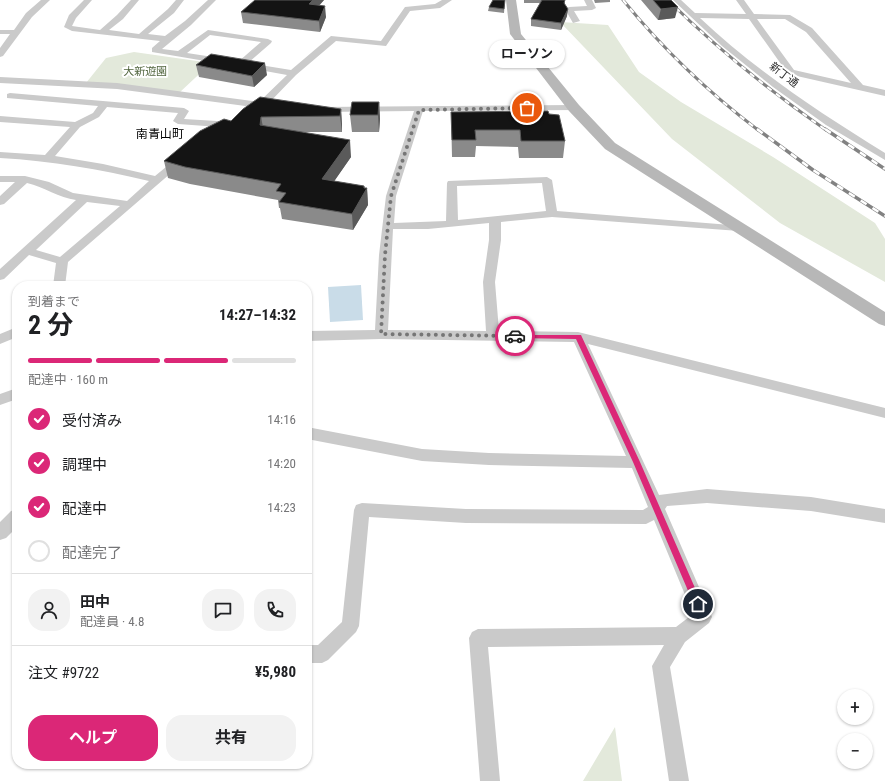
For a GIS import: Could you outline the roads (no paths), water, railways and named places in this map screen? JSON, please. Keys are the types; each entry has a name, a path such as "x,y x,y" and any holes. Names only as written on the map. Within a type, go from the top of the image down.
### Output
{"street":[{"path":"35,0 45,1"},
{"path":"88,0 72,18 68,27 72,29 142,35 166,39"},
{"path":"102,31 120,17 135,0"},
{"path":"142,35 171,11 180,0"},
{"path":"212,0 188,23 166,39 155,50 293,73"},
{"path":"215,135 242,121 262,106 265,100 293,73 334,38 384,44 408,9 437,6 448,0"},
{"path":"511,0 516,34 574,108 610,146 885,320"},
{"path":"576,21 569,10 592,8 588,0"},
{"name":"新丁通","path":"677,0 692,15 751,66 809,109 885,157"},
{"path":"740,0 790,72 885,93"},
{"path":"0,54 29,15 45,1"},
{"path":"692,15 787,17 809,30 860,87"},
{"path":"0,32 17,32"},
{"path":"180,54 208,32 268,41 241,64"},
{"path":"0,80 116,86 276,109"},
{"path":"10,96 184,111 178,122 242,121"},
{"path":"48,158 77,125 96,115 104,104"},
{"path":"316,109 419,110 574,108"},
{"path":"381,334 391,196 419,110"},
{"path":"0,119 77,125"},
{"path":"60,281 62,261 190,152"},
{"path":"0,155 48,158 103,167 157,180"},
{"path":"0,179 25,179 45,184 70,196 128,204"},
{"path":"0,202 25,179"},
{"path":"452,224 452,183 547,180 552,214"},
{"path":"0,276 85,198"},
{"path":"388,226 428,226 552,214 740,228"},
{"path":"493,336 489,282 496,240 495,220"},
{"path":"27,251 62,261"},
{"path":"0,339 12,334"},
{"path":"312,336 381,334 578,337 885,413"},
{"path":"578,337 637,462 703,617 679,636 661,666 679,781"},
{"path":"0,400 12,395"},
{"path":"312,434 422,454 488,459 637,462"},
{"path":"312,654 322,654 350,626 362,510 466,516 646,517 657,509 662,500 707,496 810,504 885,516"},
{"path":"0,533 12,521"},
{"path":"490,781 478,638 679,636"}],"water":[{"path":"361,285 363,320 330,322 328,287"}],"railway":[{"path":"623,0 670,53 721,101 758,130"},
{"path":"668,0 705,36 744,69 826,130"},
{"path":"757,129 813,170 885,216"},
{"path":"825,129 885,169"}],"place":[{"name":"ローソン","path":"527,108"}],"district":[{"name":"南青山町","path":"160,134"}],"park label":[{"name":"大新遊園","path":"145,71"}]}
